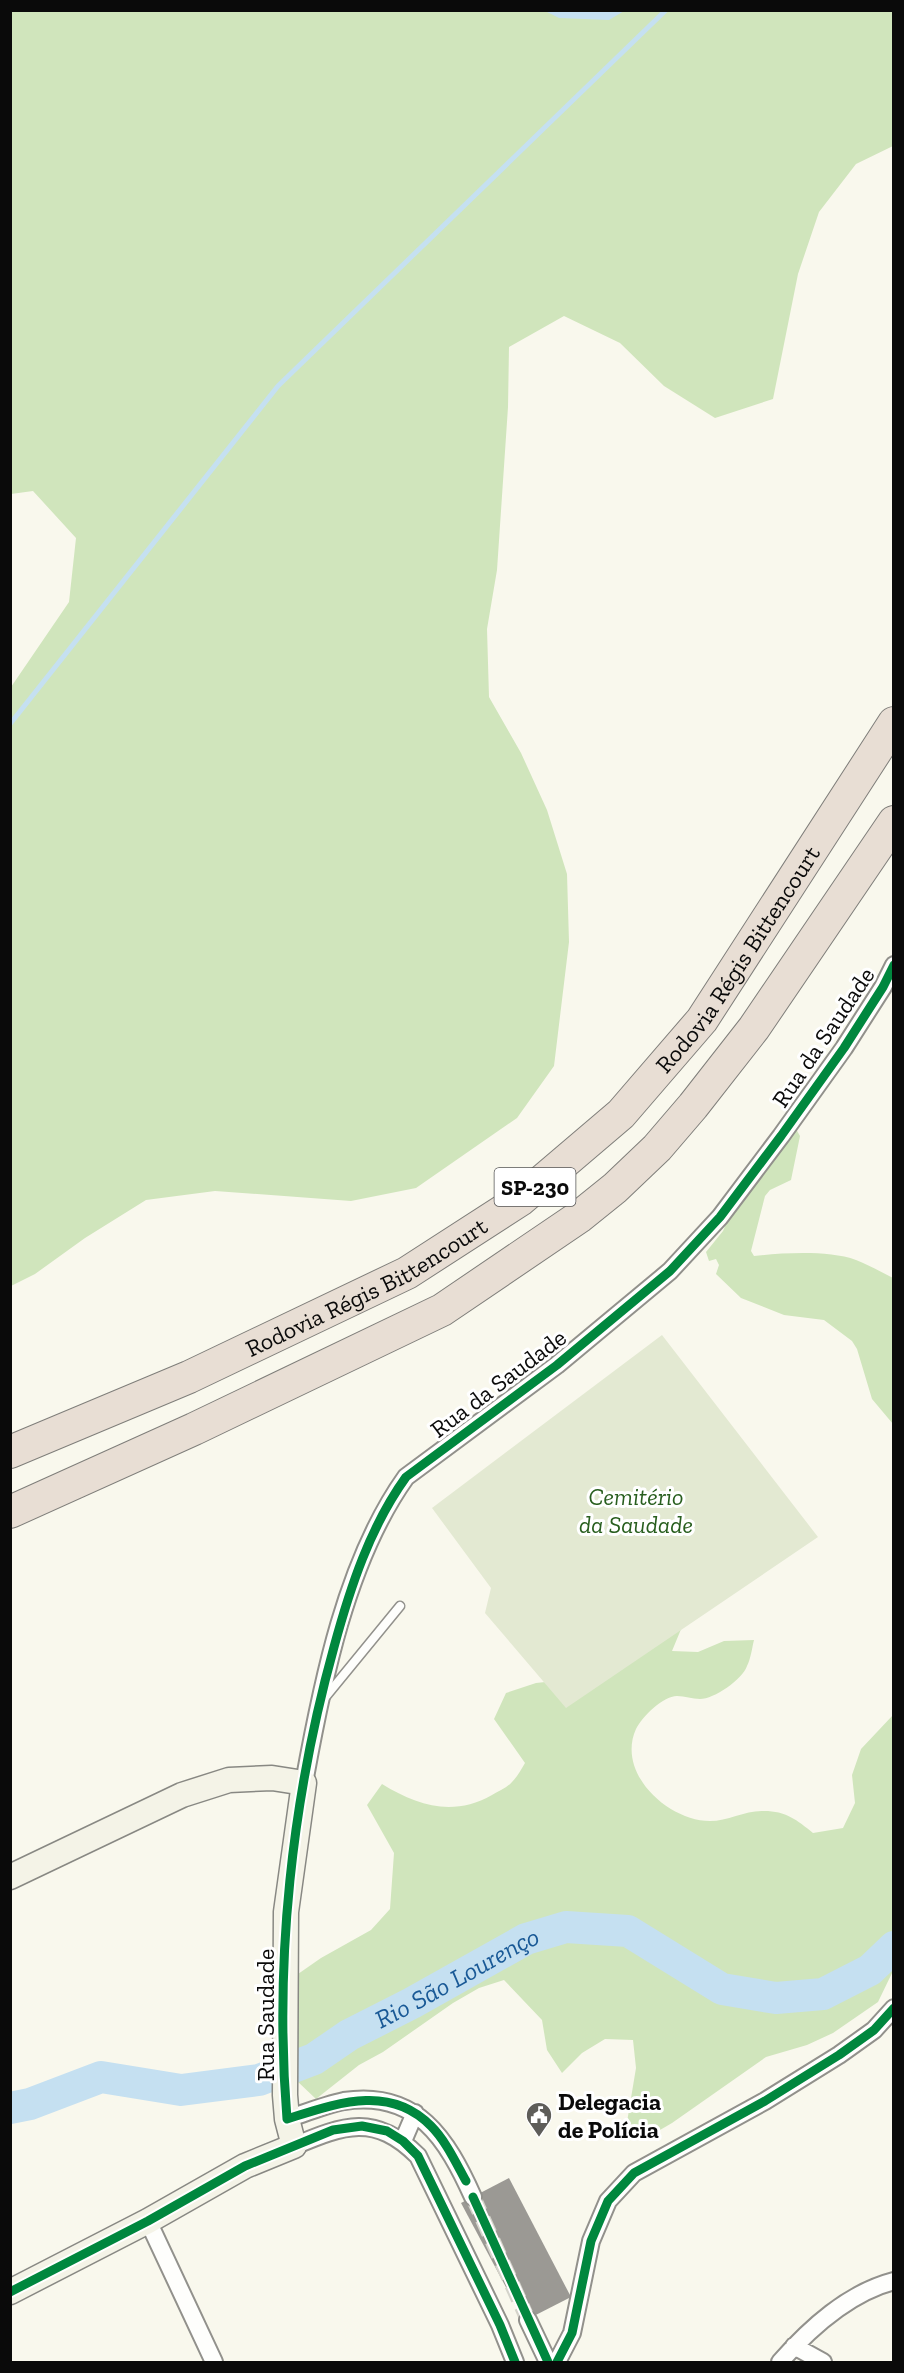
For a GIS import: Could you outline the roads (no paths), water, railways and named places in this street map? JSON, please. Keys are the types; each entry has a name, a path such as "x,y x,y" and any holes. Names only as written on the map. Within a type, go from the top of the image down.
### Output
{"highway":[{"name":"Rodovia Régis Bittencourt","path":"10,1452 189,1377 407,1273 520,1200 621,1114 702,1020 894,723"},
{"name":"Rodovia Régis Bittencourt","path":"10,1512 194,1429 442,1310 579,1217 615,1188 648,1156 693,1106 754,1028 894,822"}],"street":[{"name":"Rua da Saudade","path":"286,1912 317,1708 350,1591 379,1522 393,1496 406,1477 557,1365 670,1271 720,1217 781,1136 844,1048 883,987 894,965"},
{"path":"10,1877 172,1799 228,1780 272,1778 304,1783"},
{"name":"Rua Saudade","path":"286,1912 284,2021 286,2107 294,2146"},
{"path":"557,2362 572,2333 591,2241 608,2201 634,2173 765,2101 839,2055 874,2030 894,2008"},
{"path":"245,2166 286,2107 388,2101 415,2113 431,2126 445,2144 473,2197"},
{"path":"403,2141 415,2113"},
{"path":"10,2292 148,2221 245,2166 333,2130 362,2126 387,2131 403,2141 418,2156 500,2325 515,2362"},
{"path":"148,2221 214,2362"},
{"path":"780,2362 794,2346 838,2308 883,2283 894,2280"},
{"path":"528,2320 548,2362"},
{"path":"794,2346 823,2362"}],"lane":[{"path":"317,1708 400,1606"}],"water":[{"path":"545,11 624,11 609,20 559,18"}],"waterway":[{"path":"10,724 278,386 666,10"},
{"name":"Rio São Lourenço","path":"10,2108 30,2104 101,2077 181,2090 259,2080 314,2059 349,2035 412,2003 526,1939 566,1927 628,1931 722,1989 776,1998 823,1994 870,1970 894,1947"}],"tunnel":[{"path":"473,2197 528,2320"}],"place":[{"name":"Delegacia de Polícia","path":"539,2138"}],"park label":[{"name":"Cemitério da Saudade","path":"636,1510"}]}
